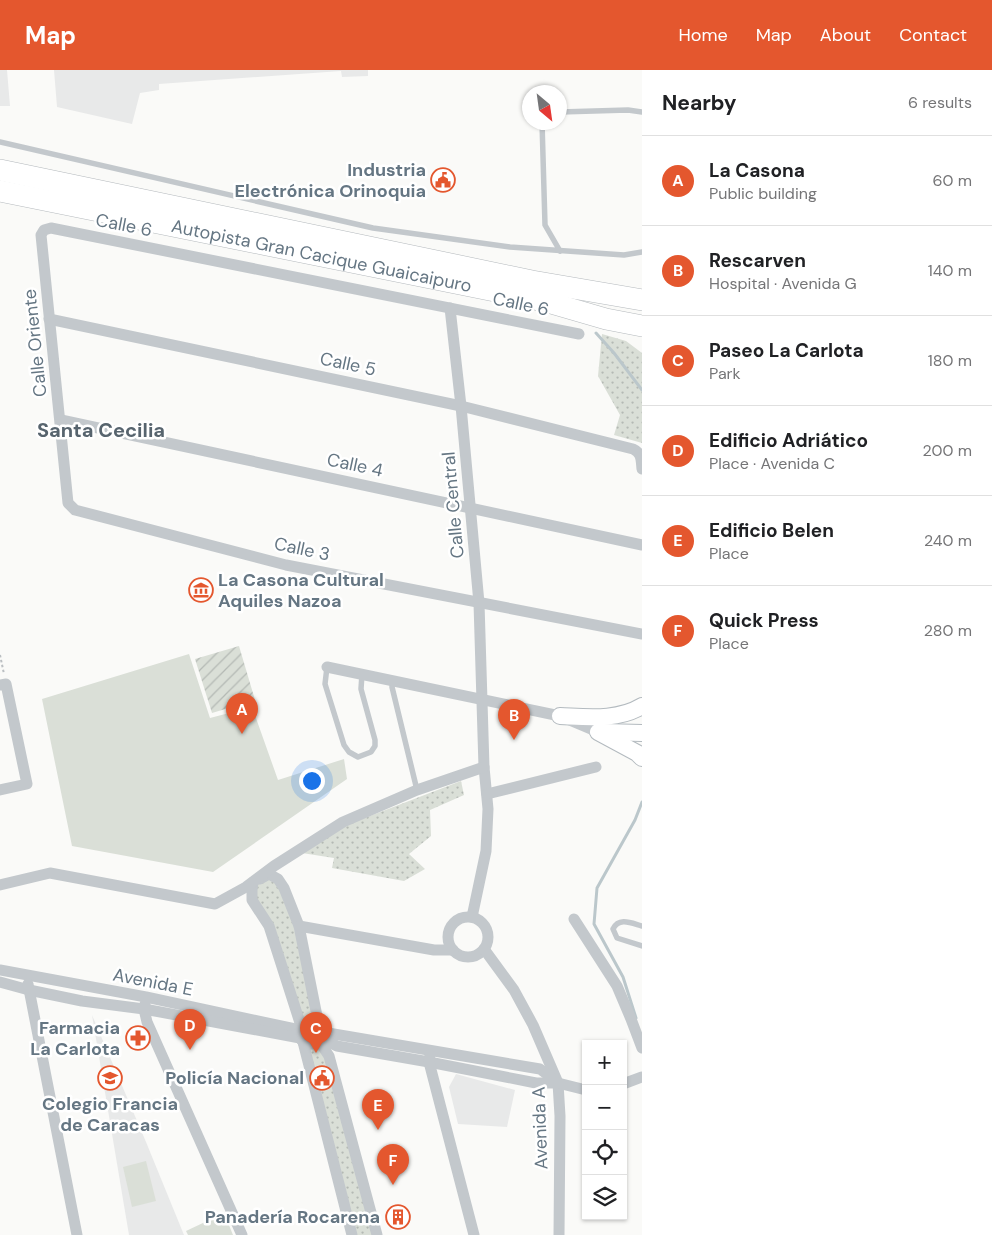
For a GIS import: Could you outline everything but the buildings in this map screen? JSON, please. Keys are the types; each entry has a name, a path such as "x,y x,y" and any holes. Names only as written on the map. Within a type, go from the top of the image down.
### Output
{"highway":[{"name":"Autopista Gran Cacique Guaicaipuro","path":"0,170 532,281 642,300"},
{"name":"Autopista Gran Cacique Guaicaipuro","path":"0,190 544,301 606,319 642,326"},
{"path":"606,319 642,343"}],"main road":[{"path":"560,716 608,717 623,715 642,706"},
{"path":"598,732 642,733"},
{"path":"598,732 637,753 642,758"}],"street":[{"name":"Calle 6","path":"44,230 51,228 579,334"},
{"name":"Calle Oriente","path":"44,230 41,235 68,504 75,510"},
{"name":"Calle Central","path":"450,308 479,603 484,767 488,809 486,851 472,917"},
{"name":"Calle 5","path":"49,319 461,406 638,451 641,456 642,470"},
{"name":"Calle 4","path":"61,420 642,544"},
{"name":"Calle 3","path":"75,510 286,565 642,634"},
{"path":"327,667 560,716 598,732"},
{"path":"0,790 27,784 3,685"},
{"path":"352,1235 301,1034 269,926 252,900 254,882 274,866 343,822 417,790 484,767"},
{"path":"486,794 596,767"},
{"path":"0,885 50,873 216,904 270,874 278,878 287,893 299,926 320,1034 329,1056 377,1235"},
{"path":"299,926 434,950 453,950 469,957 480,953 484,949 488,940 488,931 479,920 472,917 460,919 451,927 449,939 453,950"},
{"path":"574,918 617,986 642,1048"},
{"name":"Avenida A","path":"484,949 514,990 533,1025 558,1084 560,1116 559,1235"},
{"name":"Avenida E","path":"0,970 145,1003 301,1034"},
{"path":"27,975 77,1235"},
{"name":"Avenida E","path":"0,982 82,1001 145,1003"},
{"path":"145,1003 146,1022 242,1235"},
{"path":"301,1034 305,1024 311,1022 320,1034 430,1056 540,1069 558,1084 582,1089"},
{"path":"301,1034 313,1045 320,1034"},
{"path":"430,1056 474,1235"},
{"path":"627,1083 642,1077"}],"lane":[{"path":"567,112 628,110 642,112"},
{"path":"542,130 545,225 560,251"},
{"path":"0,142 373,228 510,247 624,255 642,252"},
{"path":"327,667 326,684 344,745 349,752 358,756 371,752 375,740 361,689 362,674"},
{"path":"393,680 392,687 417,790"},
{"path":"642,926 624,921 613,929 617,938 642,946"}],"path":[{"path":"0,655 3,685"}],"shaded area":[{"path":"0,70 7,70 10,106 0,106"},
{"path":"54,70 368,70 368,76 342,77 341,71 159,84 159,90 140,93 132,124 57,107"},
{"path":"602,334 626,341 642,353 642,443 614,435 620,415 598,376"},
{"path":"239,646 255,700 212,713 195,659"},
{"path":"189,654 210,718 252,707 278,780 344,759 347,779 213,872 72,846 42,699"},
{"path":"461,781 464,795 430,810 431,836 409,854 425,869 404,881 332,868 334,858 302,853 349,824"},
{"path":"269,874 282,883 377,1235 352,1235 303,1042 252,890"},
{"name":"Colegio Francia de Caracas","path":"92,1015 146,1142 184,1235 129,1235"},
{"path":"456,1074 515,1090 507,1127 458,1124 449,1087"},
{"path":"146,1161 156,1201 132,1207 123,1167"},
{"path":"224,1213 233,1235 188,1235 186,1231"}],"waterway":[{"path":"596,333 642,390"},
{"path":"636,1018 623,977 594,924 597,888 635,820 642,802"}],"place":[{"name":"Industria Electrónica Orinoquia","path":"443,180"},
{"name":"La Casona Cultural Aquiles Nazoa","path":"201,590"},
{"name":"La Casona","path":"242,734"},
{"name":"Rescarven","path":"514,740"},
{"name":"Farmacia La Carlota","path":"138,1038"},
{"name":"Edificio Adriático","path":"190,1050"},
{"name":"Paseo La Carlota","path":"316,1053"},
{"name":"Colegio Francia de Caracas","path":"110,1078"},
{"name":"Policía Nacional","path":"322,1078"},
{"name":"Edificio Belen","path":"378,1130"},
{"name":"Quick Press","path":"393,1185"},
{"name":"Panadería Rocarena","path":"398,1217"}],"district":[{"name":"Santa Cecilia","path":"101,430"}]}
